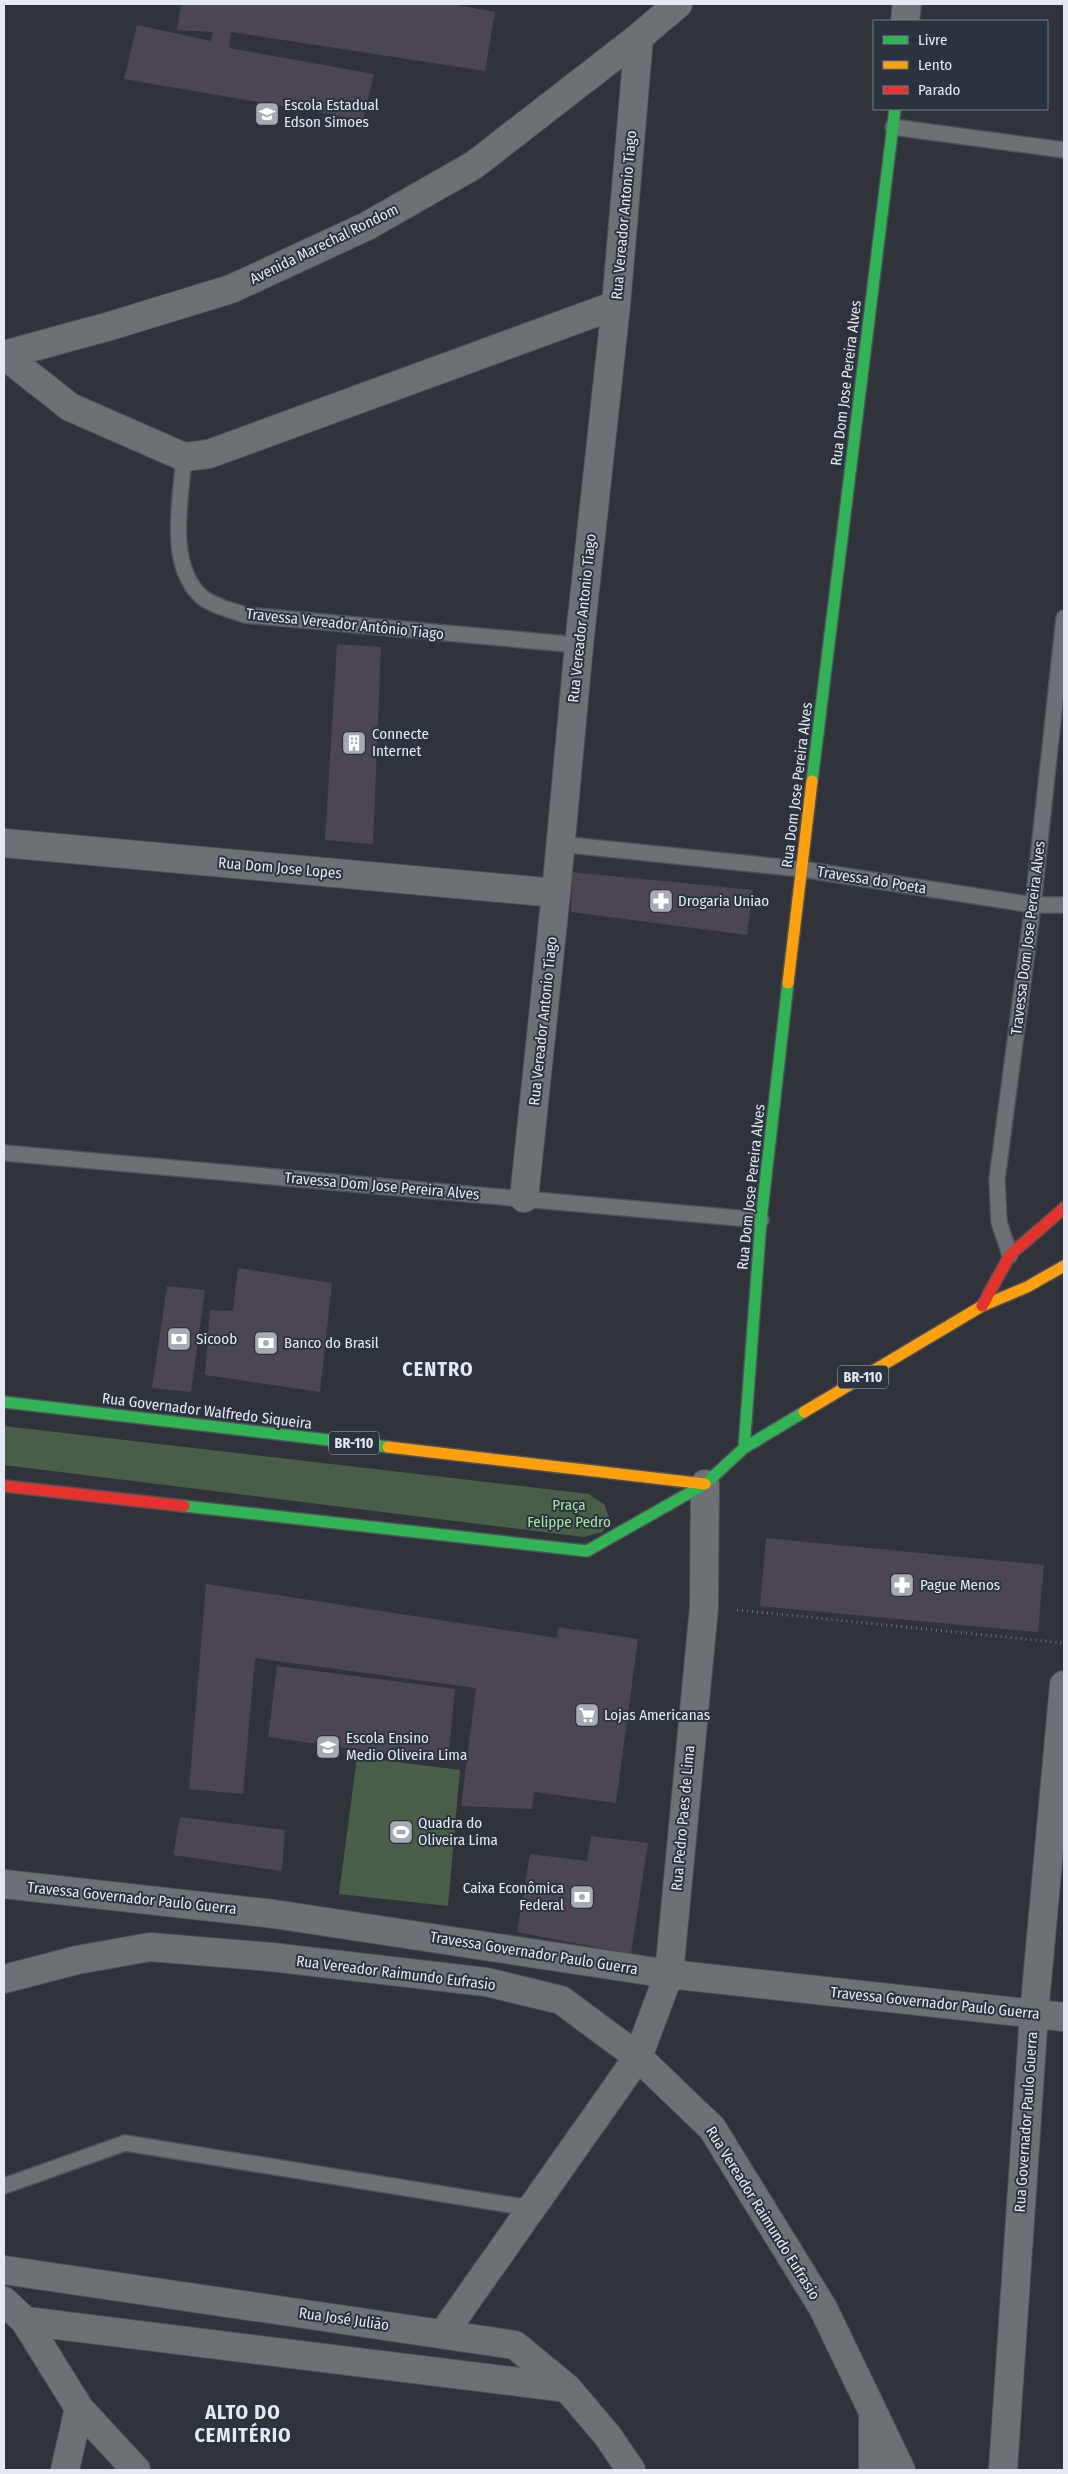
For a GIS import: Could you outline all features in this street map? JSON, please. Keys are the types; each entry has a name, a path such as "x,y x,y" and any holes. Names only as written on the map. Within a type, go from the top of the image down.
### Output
{"main road":[{"name":"Rua Dom Jose Pereira Alves","path":"744,1448 761,1220 801,869 895,110"},
{"name":"BR-110","path":"982,1306 1010,1256 1064,1208"},
{"name":"BR-110","path":"4,1486 587,1552 705,1484 744,1448 982,1306 1027,1287 1064,1266"},
{"name":"Rua Governador Walfredo Siqueira","path":"4,1402 705,1484"}],"street":[{"name":"Avenida Marechal Rondom","path":"4,355 110,326 231,289 367,226 474,165 639,37 678,4"},
{"path":"905,20 907,4"},
{"name":"Rua Vereador Antonio Tiago","path":"524,1198 556,893 579,645 616,305 639,37"},
{"path":"4,355 70,407 184,457 209,454 616,305"},
{"name":"Rua Dom Jose Lopes","path":"4,843 556,893"},
{"name":"Rua Pedro Paes de Lima","path":"443,2334 638,2057 668,1974 704,1607 705,1484"},
{"name":"Rua Governador Paulo Guerra","path":"1003,2470 1034,2014 1064,1685"},
{"name":"Travessa Governador Paulo Guerra","path":"4,1884 274,1914 668,1974 1064,2017"},
{"path":"271,1957 274,1914"},
{"name":"Rua Vereador Raimundo Eufrasio","path":"4,1979 77,1960 150,1948 271,1957 486,1982 561,2000 638,2057 712,2128 824,2308 901,2470"},
{"name":"Rua José Julião","path":"4,2270 515,2345 567,2388 607,2435 631,2470"},
{"path":"4,2301 26,2321 79,2408 136,2470"},
{"path":"26,2321 567,2388"},
{"path":"65,2470 79,2408"},
{"path":"873,2411 873,2470"}],"lane":[{"path":"893,126 1064,150"},
{"name":"Travessa Vereador Antônio Tiago","path":"184,457 178,550 185,573 203,598 245,615 579,645"},
{"name":"Travessa Dom Jose Pereira Alves","path":"1010,1256 999,1222 997,1179 1033,905 1064,618"},
{"name":"Travessa do Poeta","path":"560,844 801,869 1033,905 1064,905"},
{"name":"Travessa Dom Jose Pereira Alves","path":"4,1153 761,1220"},
{"path":"4,2186 125,2143 530,2208"}],"path":[{"path":"704,1607 1064,1643"}],"green space":[{"name":"Praça Felippe Pedro","path":"4,1426 589,1494 604,1504 610,1520 602,1532 584,1537 4,1465"},
{"name":"Quadra do Oliveira Lima","path":"357,1757 460,1770 448,1906 339,1894"}],"building":[{"path":"181,4 452,4 495,12 485,71 231,32 229,48 374,74 363,120 124,79 137,25 211,41 213,32 177,30"},
{"name":"Connecte Internet","path":"337,644 381,647 373,844 325,840"},
{"name":"Drogaria Uniao","path":"572,872 753,890 747,935 571,912"},
{"name":"Banco do Brasil","path":"238,1268 332,1283 320,1392 205,1375 210,1310 233,1311"},
{"name":"Sicoob","path":"167,1286 205,1290 191,1392 152,1388"},
{"name":"Pague Menos","path":"766,1538 1044,1565 1038,1632 760,1606"},
{"path":"206,1584 557,1638 558,1627 638,1639 616,1803 534,1792 532,1809 461,1806 476,1688 255,1658 243,1794 189,1789"},
{"path":"277,1666 455,1689 448,1762 268,1737"},
{"path":"180,1817 285,1830 282,1871 173,1855"},
{"name":"Caixa Econômica Federal","path":"591,1836 648,1843 631,1954 517,1932 530,1854 587,1861"}],"traffic: fast":[{"path":"812,781 895,110"},
{"path":"744,1448 761,1220 788,983"},
{"path":"4,1402 388,1447"},
{"path":"184,1506 587,1551 705,1484 744,1448 804,1412"}],"traffic: slow":[{"path":"788,983 812,781"},
{"path":"804,1412 982,1306 1027,1287 1064,1266"},
{"path":"388,1447 705,1484"}],"traffic: jam":[{"path":"982,1306 1010,1255 1064,1208"},
{"path":"4,1486 184,1506"}],"place":[{"name":"Escola Estadual Edson Simoes","path":"267,114"},
{"name":"Connecte Internet","path":"354,743"},
{"name":"Drogaria Uniao","path":"661,901"},
{"name":"Sicoob","path":"179,1339"},
{"name":"Banco do Brasil","path":"266,1343"},
{"name":"Pague Menos","path":"902,1585"},
{"name":"Lojas Americanas","path":"587,1715"},
{"name":"Escola Ensino Medio Oliveira Lima","path":"328,1747"},
{"name":"Quadra do Oliveira Lima","path":"401,1832"},
{"name":"Caixa Econômica Federal","path":"582,1897"}],"district":[{"name":"CENTRO","path":"438,1369"},
{"name":"ALTO DO CEMITÉRIO","path":"243,2424"}]}
